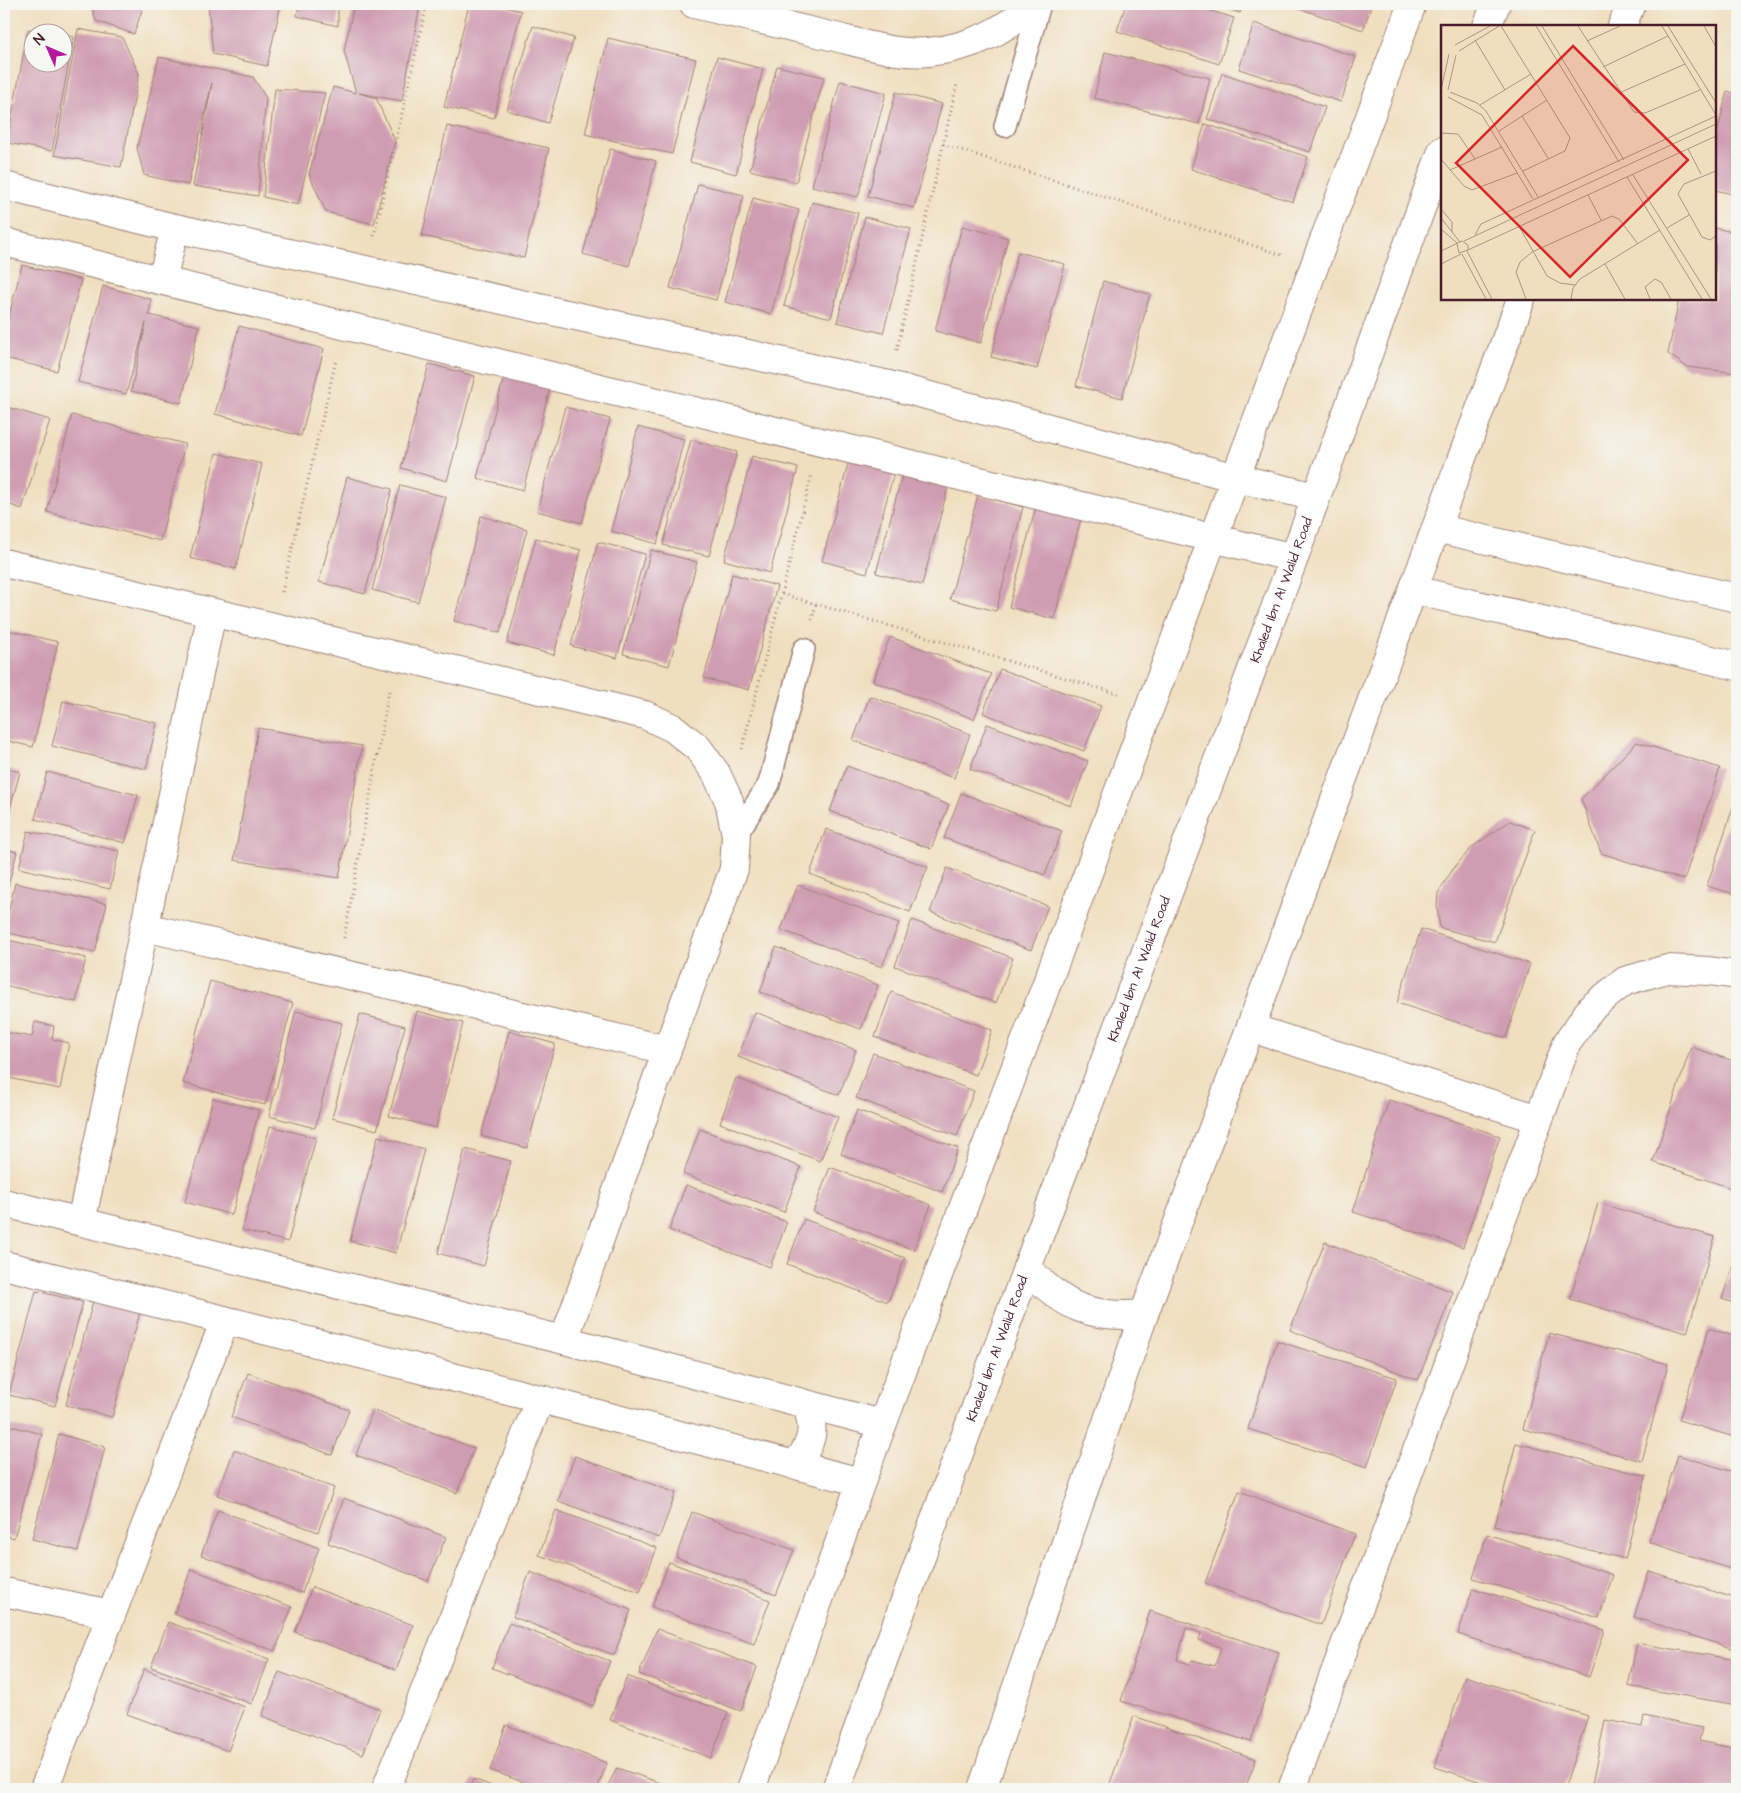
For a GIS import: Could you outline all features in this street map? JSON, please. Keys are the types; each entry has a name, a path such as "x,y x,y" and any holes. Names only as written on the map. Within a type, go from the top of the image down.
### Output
{"street":[{"path":"704,5 888,50 927,52 965,45 994,33 1020,16 1033,4"},
{"path":"751,1789 860,1482 1412,4"},
{"path":"1487,25 1496,4"},
{"path":"1622,25 1631,4"},
{"name":"Khaled Ibn Al Walid Road","path":"836,1789 1027,1268 1294,558 1441,154"},
{"path":"4,186 175,228 366,271 889,385 1316,498"},
{"path":"162,280 175,228"},
{"path":"4,242 1294,558"},
{"path":"982,1789 1144,1314 1521,300"},
{"path":"1436,528 1737,598"},
{"path":"4,563 645,715 674,728 698,748 716,773 729,801 736,835 734,869 666,1050 564,1340"},
{"path":"1414,590 1737,666"},
{"path":"81,1222 212,613"},
{"path":"145,927 666,1050"},
{"path":"1292,1789 1567,1044 1591,1008 1625,982 1666,969 1710,971 1737,975"},
{"path":"1251,1028 1539,1119"},
{"path":"4,1203 564,1340 882,1424"},
{"path":"4,1265 540,1398 860,1482"},
{"path":"1027,1268 1045,1287 1067,1302 1092,1312 1118,1316 1144,1314"},
{"path":"44,1789 225,1320"},
{"path":"386,1789 540,1398"},
{"path":"794,1464 804,1455 810,1442 812,1430 811,1416 806,1404"},
{"path":"4,1592 111,1614"}],"lane":[{"path":"1005,126 1040,4"},
{"path":"736,835 769,784 804,649"}],"path":[{"path":"366,271 427,4"},
{"path":"889,385 965,45"},
{"path":"943,144 1315,266"},
{"path":"274,627 344,325"},
{"path":"729,801 820,442"},
{"path":"782,594 1152,704"},
{"path":"337,973 396,656"}],"building":[{"path":"91,4 144,4 134,34 96,21"},
{"path":"208,4 281,4 267,66 213,54"},
{"path":"299,4 338,4 338,26 297,16"},
{"path":"354,4 416,4 419,11 402,101 359,93 376,98 395,141 374,224 326,212 309,174 333,87 356,93 344,51"},
{"path":"469,4 491,4 521,11 494,118 444,107"},
{"path":"1126,4 1189,4 1234,18 1219,64 1117,31"},
{"path":"1212,4 1243,4 1240,13"},
{"path":"1286,4 1372,4 1363,30"},
{"path":"1254,23 1356,57 1341,102 1239,69"},
{"path":"533,26 574,38 548,123 507,110"},
{"path":"78,29 122,37 139,74 121,167 54,155 70,72 72,72 72,60"},
{"path":"608,38 696,59 672,154 585,134"},
{"path":"1105,52 1210,78 1199,124 1094,98"},
{"path":"159,57 253,77 266,98 258,196 193,186 212,83 188,185 144,175 137,148"},
{"path":"717,57 763,69 736,174 690,162"},
{"path":"22,62 22,72 67,72 52,151 7,143"},
{"path":"777,66 824,77 796,182 750,170"},
{"path":"1222,73 1325,107 1310,152 1207,119"},
{"path":"840,81 886,93 858,197 812,186"},
{"path":"275,89 325,93 298,205 263,197"},
{"path":"1727,91 1737,94 1737,195 1716,190 1716,140"},
{"path":"896,92 942,104 914,208 868,196"},
{"path":"1205,124 1308,157 1293,202 1191,169"},
{"path":"447,126 549,148 524,258 422,236"},
{"path":"610,149 656,161 629,266 583,254"},
{"path":"698,184 744,195 716,300 670,288"},
{"path":"753,198 799,210 771,314 725,302"},
{"path":"812,202 858,213 831,318 784,306"},
{"path":"865,217 911,229 883,333 837,322"},
{"path":"962,226 1008,238 981,343 935,331"},
{"path":"1716,228 1737,233 1737,373 1687,367 1668,354 1679,300 1716,300"},
{"path":"1018,252 1065,264 1037,369 991,357"},
{"path":"22,265 81,280 57,371 4,358 4,335"},
{"path":"1103,281 1150,294 1122,398 1076,386"},
{"path":"103,286 151,299 149,315 199,326 181,403 131,391 146,323 126,394 78,382"},
{"path":"239,326 324,349 301,436 215,414"},
{"path":"429,364 475,376 447,481 401,468"},
{"path":"505,373 551,385 523,490 477,478"},
{"path":"4,406 50,420 22,509 4,503"},
{"path":"565,407 610,419 582,523 537,511"},
{"path":"72,415 185,444 160,541 47,512"},
{"path":"638,427 684,439 657,544 611,531"},
{"path":"691,440 737,452 709,556 663,545"},
{"path":"216,453 262,464 236,569 190,558"},
{"path":"752,456 798,468 770,573 724,560"},
{"path":"850,457 895,469 867,573 822,561"},
{"path":"904,468 950,480 922,585 876,573"},
{"path":"347,477 392,489 365,594 319,582"},
{"path":"400,485 446,497 418,602 372,590"},
{"path":"978,495 1023,507 996,611 950,599"},
{"path":"1037,503 1082,515 1054,619 1009,607"},
{"path":"481,516 527,529 500,633 454,621"},
{"path":"536,538 581,550 554,655 507,643"},
{"path":"598,542 645,554 617,658 571,646"},
{"path":"651,550 697,562 669,666 623,654"},
{"path":"732,574 777,586 749,690 704,678"},
{"path":"4,629 58,642 33,747 4,740"},
{"path":"890,637 991,674 974,719 873,681"},
{"path":"1000,669 1101,706 1084,751 983,713"},
{"path":"870,696 970,734 954,778 853,740"},
{"path":"63,701 157,723 146,769 52,746"},
{"path":"987,724 1088,761 1071,806 970,769"},
{"path":"258,728 362,746 339,878 234,860"},
{"path":"1637,742 1720,768 1684,880 1601,853 1581,799"},
{"path":"847,766 949,805 931,849 830,811"},
{"path":"4,768 20,772 4,830"},
{"path":"47,772 138,795 125,843 35,819"},
{"path":"961,793 1062,831 1045,875 944,838"},
{"path":"1737,795 1737,895 1707,886"},
{"path":"1510,821 1535,830 1495,942 1440,928 1437,908 1438,893 1453,869 1472,847"},
{"path":"826,829 928,867 910,912 810,874"},
{"path":"28,831 119,851 110,889 19,868"},
{"path":"4,848 17,852 4,901"},
{"path":"947,868 1048,906 1031,950 930,912"},
{"path":"15,883 107,904 95,952 4,932"},
{"path":"798,885 899,923 882,967 781,930"},
{"path":"912,920 1013,958 996,1003 895,966"},
{"path":"1421,929 1530,964 1506,1038 1397,1003"},
{"path":"4,939 86,958 76,1002 4,985"},
{"path":"776,947 878,985 861,1029 760,992"},
{"path":"210,981 293,1003 265,1105 183,1083"},
{"path":"891,992 992,1030 976,1075 875,1037"},
{"path":"296,1011 342,1023 315,1128 269,1116"},
{"path":"417,1011 463,1023 436,1128 389,1116"},
{"path":"755,1012 856,1050 839,1095 738,1057"},
{"path":"360,1014 405,1026 377,1130 332,1118"},
{"path":"35,1022 54,1026 52,1039 69,1043 60,1089 4,1077 4,1032 32,1037"},
{"path":"509,1031 555,1044 527,1148 481,1136"},
{"path":"1691,1047 1737,1062 1737,1190 1653,1162"},
{"path":"873,1053 974,1091 957,1136 856,1098"},
{"path":"736,1078 838,1117 820,1161 720,1123"},
{"path":"213,1098 259,1110 232,1215 185,1202"},
{"path":"1389,1100 1500,1136 1463,1247 1353,1212"},
{"path":"857,1110 958,1148 942,1192 841,1154"},
{"path":"270,1126 316,1138 288,1242 242,1230"},
{"path":"700,1129 801,1167 784,1212 683,1174"},
{"path":"378,1136 424,1149 396,1253 350,1241"},
{"path":"465,1149 511,1161 484,1266 438,1253"},
{"path":"830,1167 931,1205 914,1250 813,1212"},
{"path":"686,1185 787,1222 770,1267 669,1230"},
{"path":"1598,1203 1715,1237 1687,1333 1570,1299"},
{"path":"804,1219 905,1258 888,1302 787,1264"},
{"path":"1325,1242 1453,1292 1418,1380 1290,1330"},
{"path":"1737,1253 1737,1304 1722,1299"},
{"path":"36,1291 83,1302 55,1406 9,1395"},
{"path":"93,1301 140,1312 112,1417 66,1405"},
{"path":"1709,1328 1737,1337 1737,1438 1679,1420"},
{"path":"1549,1333 1668,1364 1642,1461 1523,1429"},
{"path":"1277,1341 1397,1378 1367,1467 1248,1429"},
{"path":"248,1373 349,1410 332,1455 231,1417"},
{"path":"373,1410 474,1448 457,1493 356,1455"},
{"path":"4,1424 42,1434 14,1538 4,1535"},
{"path":"59,1434 105,1447 78,1551 32,1539"},
{"path":"1516,1443 1646,1476 1625,1559 1495,1526"},
{"path":"234,1450 334,1488 318,1532 217,1495"},
{"path":"1678,1455 1737,1473 1737,1571 1649,1542"},
{"path":"575,1456 676,1493 659,1538 558,1501"},
{"path":"1239,1491 1355,1534 1321,1625 1205,1583"},
{"path":"344,1498 446,1537 428,1581 328,1543"},
{"path":"218,1510 319,1548 302,1593 201,1555"},
{"path":"556,1510 657,1548 640,1592 539,1555"},
{"path":"692,1512 794,1550 776,1595 676,1557"},
{"path":"1487,1534 1613,1575 1599,1618 1473,1578"},
{"path":"669,1562 770,1600 754,1644 652,1607"},
{"path":"191,1569 292,1607 275,1651 174,1614"},
{"path":"1649,1571 1737,1599 1737,1650 1634,1617"},
{"path":"530,1572 631,1610 614,1655 513,1617"},
{"path":"312,1587 413,1625 396,1670 295,1632"},
{"path":"1473,1588 1605,1630 1589,1677 1458,1634"},
{"path":"1150,1611 1279,1652 1251,1742 1121,1701","holes":["1186,1628 1201,1633 1199,1640 1221,1647 1215,1666 1192,1660 1190,1664 1177,1660"]},
{"path":"168,1622 269,1659 252,1704 151,1667"},
{"path":"509,1623 610,1661 593,1706 492,1668"},
{"path":"657,1629 757,1667 741,1711 639,1674"},
{"path":"1637,1643 1737,1660 1737,1705 1628,1686"},
{"path":"144,1669 245,1707 228,1751 127,1714"},
{"path":"279,1672 380,1709 363,1754 262,1716"},
{"path":"627,1676 728,1713 711,1758 610,1720"},
{"path":"1465,1676 1588,1716 1564,1789 1503,1789 1435,1767"},
{"path":"1134,1716 1256,1759 1245,1789 1108,1789"},
{"path":"1644,1716 1702,1728 1699,1741 1737,1749 1737,1768 1733,1789 1591,1789 1605,1720 1642,1727"},
{"path":"506,1725 607,1763 597,1789 542,1789 490,1770"},
{"path":"617,1768 678,1789 606,1789"},
{"path":"473,1779 500,1789 469,1789"}]}
